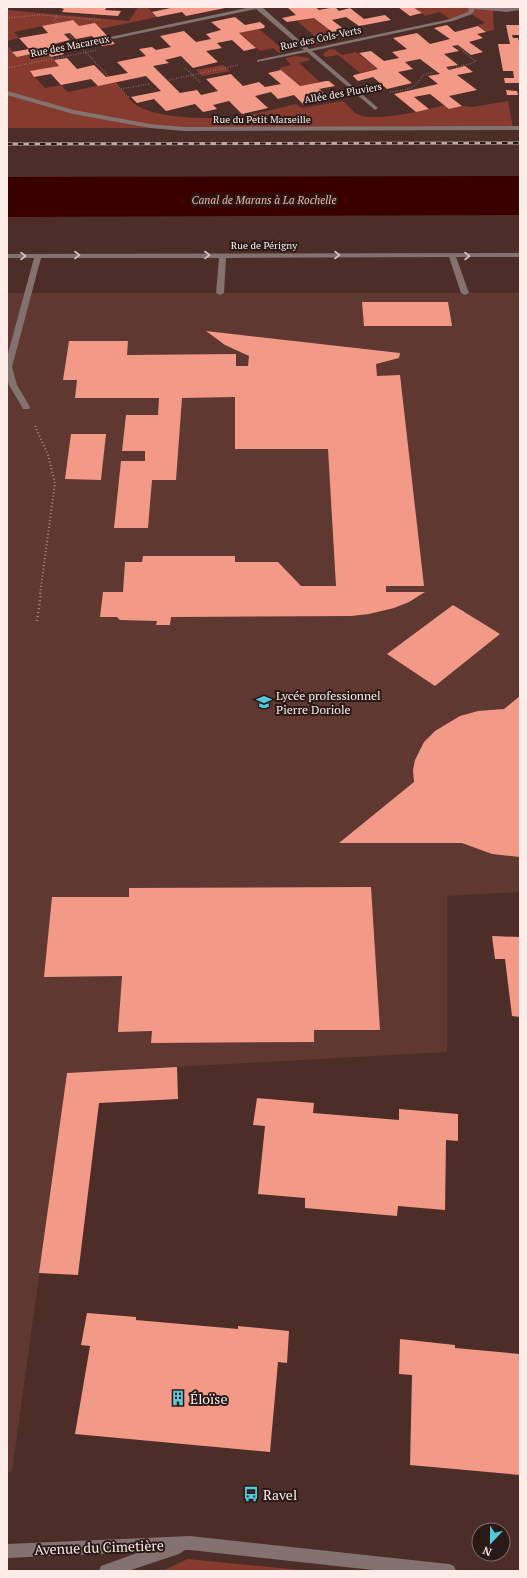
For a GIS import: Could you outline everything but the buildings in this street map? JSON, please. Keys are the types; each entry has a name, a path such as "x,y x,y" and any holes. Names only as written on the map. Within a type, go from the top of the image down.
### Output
{"street":[{"path":"258,7 307,51 375,108"},
{"name":"Rue des Macareux","path":"113,37 258,7"},
{"path":"468,7 507,10 520,8"},
{"name":"Rue des Cols-Verts","path":"259,61 455,19 470,13 473,7"},
{"name":"Rue du Petit Marseille","path":"7,93 72,112 150,126 184,129 520,128"},
{"name":"Rue de Périgny","path":"7,256 520,256"},
{"path":"26,407 12,385 8,367 38,256"},
{"path":"220,293 223,256"},
{"path":"452,256 465,293"},
{"name":"Avenue du Cimetière","path":"106,1571 190,1543"},
{"name":"Avenue du Cimetière","path":"7,1551 190,1543 449,1571"}],"path":[{"path":"7,18 39,15 101,20"},
{"path":"57,16 54,20 57,22"},
{"path":"68,33 108,76"},
{"name":"Rue des Macareux","path":"7,68 121,45 113,37"},
{"path":"449,69 473,63 475,61 456,46"},
{"path":"169,80 259,61"},
{"path":"185,68 200,82"},
{"name":"Allée des Pluviers","path":"362,97 411,88 416,85 424,74 435,72"},
{"path":"116,84 131,100"},
{"path":"121,89 150,84"},
{"path":"26,407 48,454 55,483 37,621"}],"shaded area":[{"path":"138,7 147,7 157,17 100,29 79,26 72,20 14,32 19,38 7,41 7,10 129,21"},
{"path":"413,7 520,8 493,9 494,30 486,32 478,25 485,23 470,13 451,20 440,12 425,16"},
{"path":"314,18 335,35 321,37 328,43 315,44 305,41 317,38 297,21"},
{"path":"259,29 279,46 292,43 292,48 279,53 273,48 260,51 239,33"},
{"path":"7,45 17,57 46,51 59,66 30,72 45,88 61,85 68,92 115,82 135,104 159,114 216,118 254,114 296,104 302,108 343,101 357,114 375,117 400,115 445,105 449,109 462,106 472,107 508,101 513,128 7,128"},
{"path":"334,49 342,55 356,52 378,69 360,73 338,55 326,57 323,55 327,50"},
{"path":"296,56 311,60 299,63 320,82 300,86 279,68 291,65 285,58"},
{"path":"223,65 230,71 202,76 196,70"},
{"name":"Lycée professionnel Pierre Doriole","path":"7,293 520,293 520,892 447,896 447,1052 67,1073 12,1472 7,1472"},
{"path":"188,1559 310,1571 162,1571"}],"water":[{"name":"Canal de Marans à La Rochelle","path":"520,176 520,215 7,217 7,177"}],"railway":[{"path":"7,144 520,143"}],"place":[{"name":"Lycée professionnel Pierre Doriole","path":"264,702"},
{"name":"Éloïse","path":"178,1398"},
{"name":"Ravel","path":"251,1494"}]}
